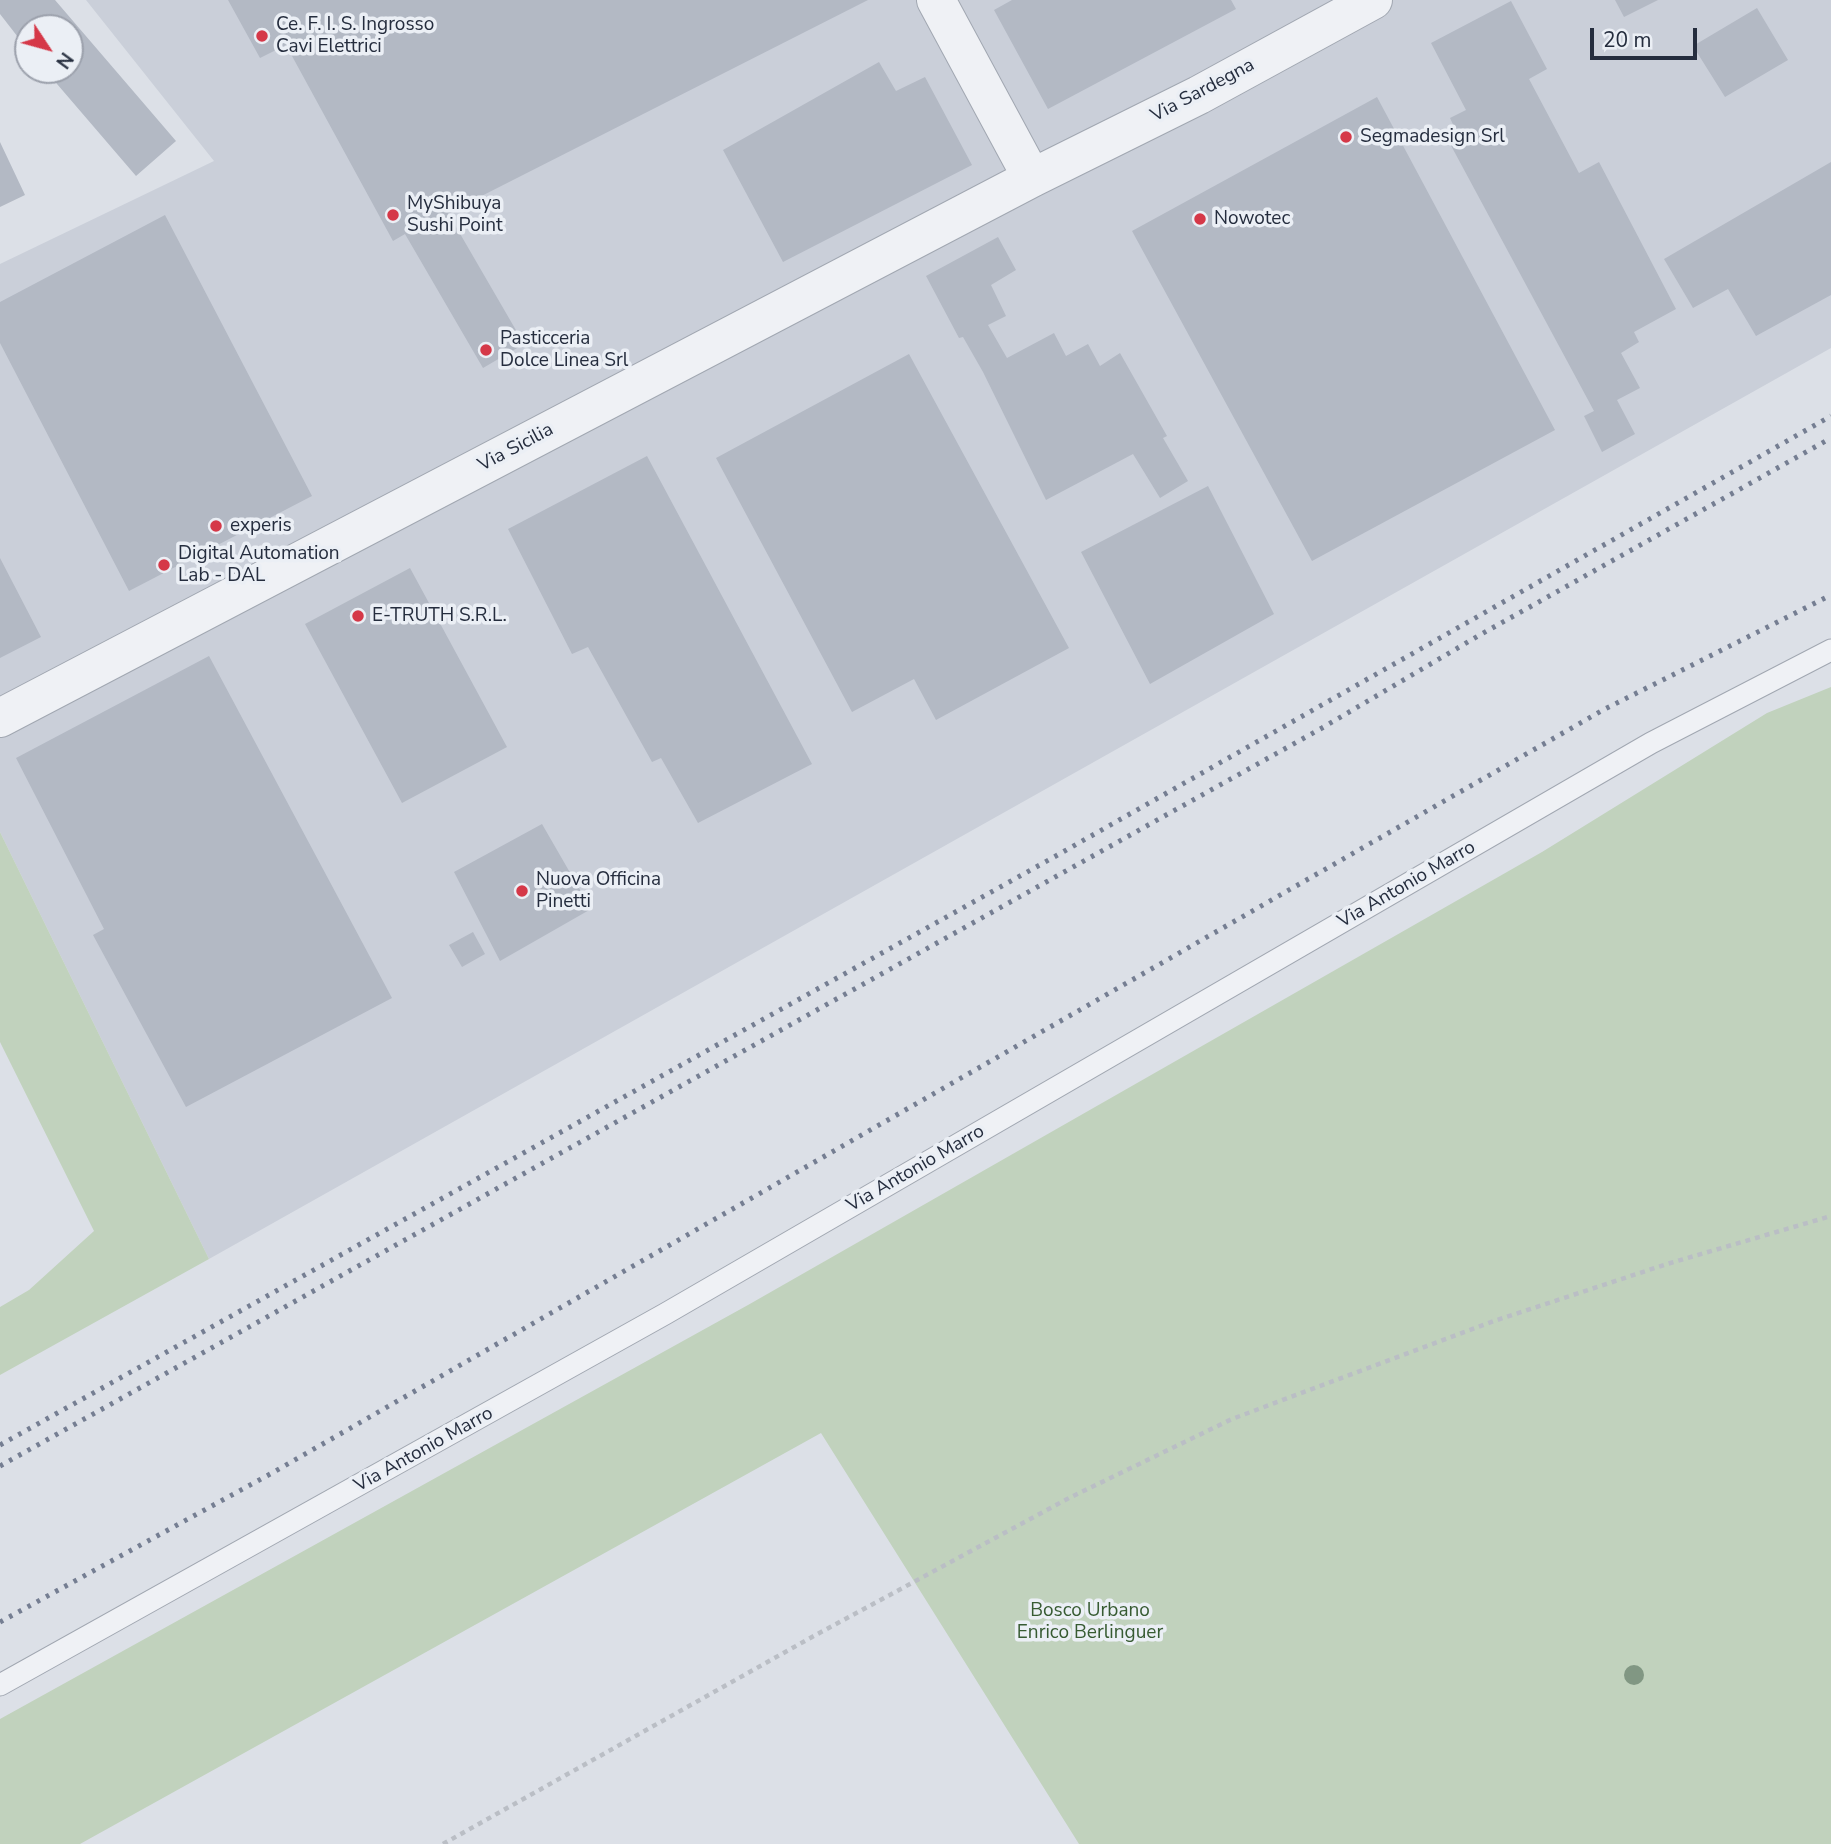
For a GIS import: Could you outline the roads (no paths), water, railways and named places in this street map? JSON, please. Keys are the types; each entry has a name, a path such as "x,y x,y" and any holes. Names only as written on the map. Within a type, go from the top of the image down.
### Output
{"street":[{"path":"936,0 1032,178"},
{"name":"Via Sardegna","path":"1032,178 1199,95 1373,0"},
{"name":"Via Sicilia","path":"0,718 1032,178"}],"lane":[{"name":"Via Antonio Marro","path":"0,1685 677,1307 1651,743 1831,650"}],"railway":[{"path":"0,1445 1054,857 1831,416"},
{"path":"0,1466 1322,728 1478,636 1831,438"},
{"path":"0,1622 272,1473 1603,710 1831,595"}],"place":[{"name":"Ce. F. I. S. Ingrosso Cavi Elettrici","path":"262,36"},
{"name":"Segmadesign Srl","path":"1346,137"},
{"name":"MyShibuya Sushi Point","path":"393,215"},
{"name":"Nowotec","path":"1200,219"},
{"name":"Pasticceria Dolce Linea Srl","path":"486,350"},
{"name":"experis","path":"216,526"},
{"name":"Digital Automation Lab - DAL","path":"164,565"},
{"name":"E-TRUTH S.R.L.","path":"358,616"},
{"name":"Nuova Officina Pinetti","path":"522,891"}],"park label":[{"name":"Bosco Urbano Enrico Berlinguer","path":"1090,1622"}]}
